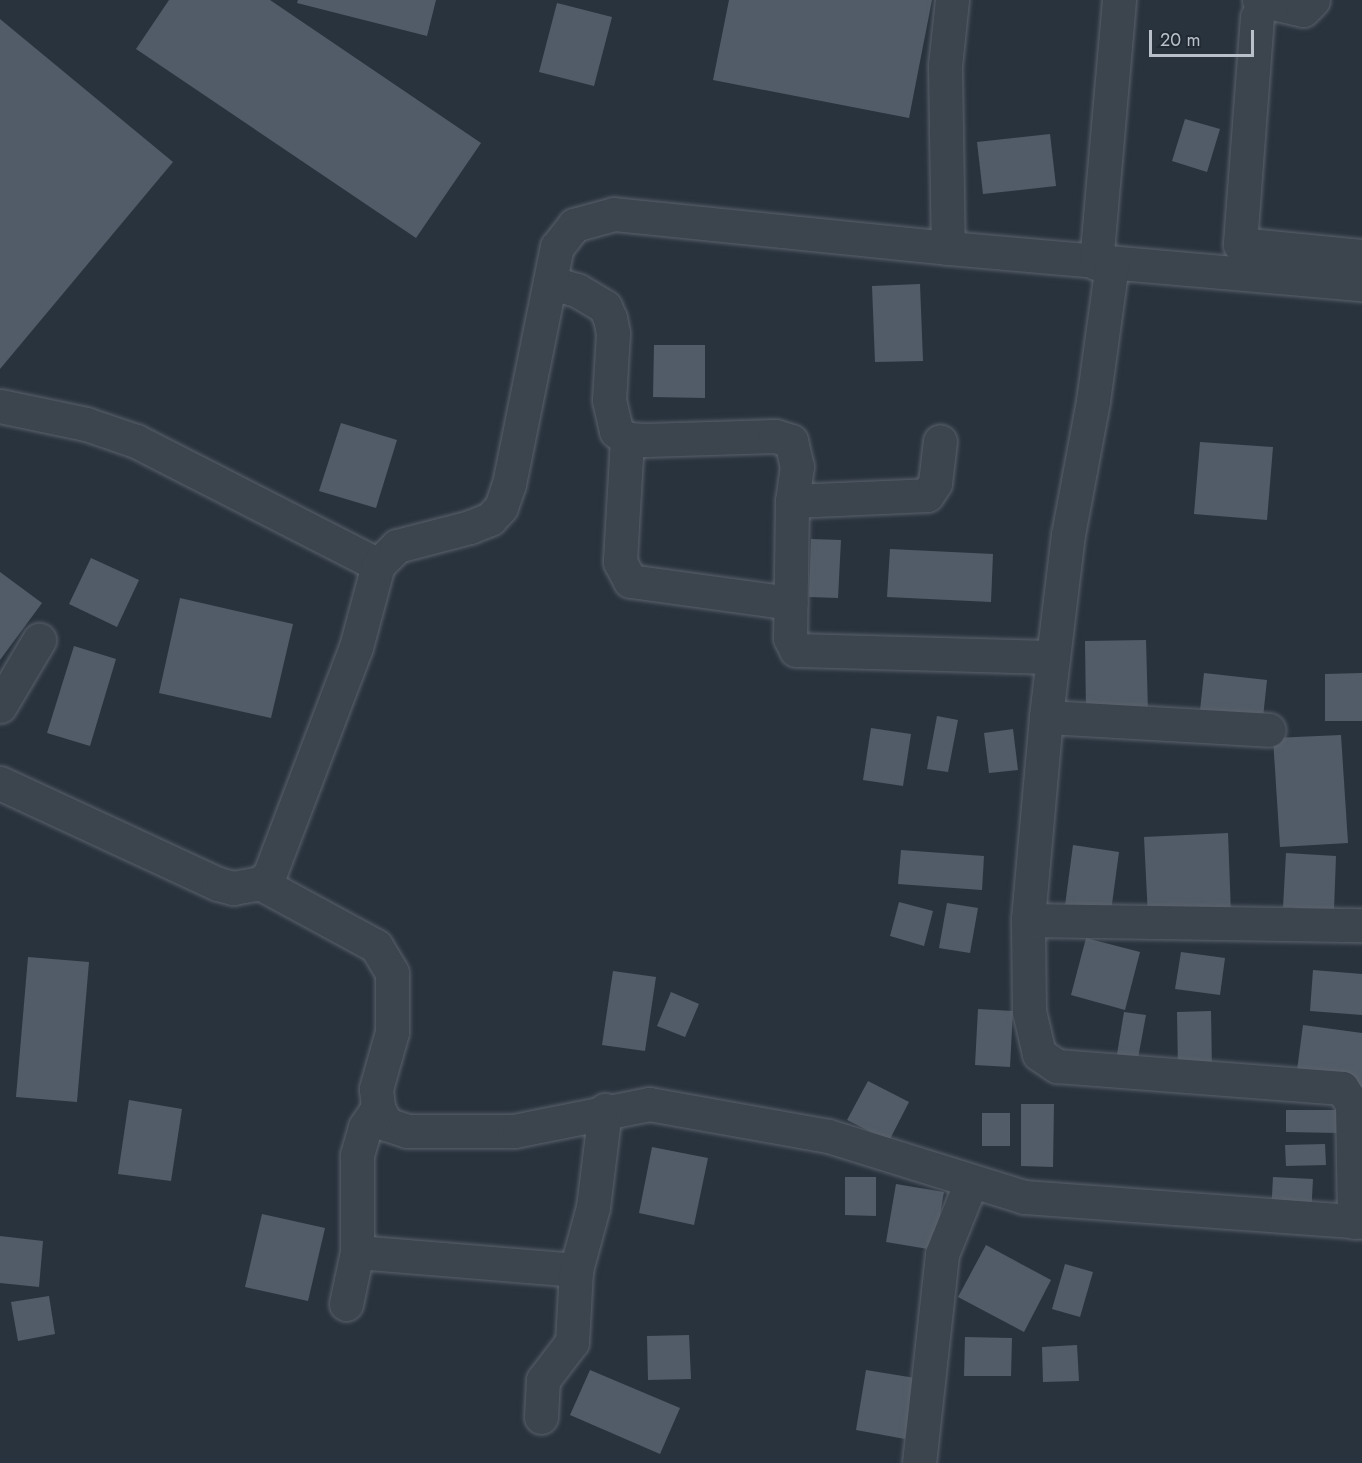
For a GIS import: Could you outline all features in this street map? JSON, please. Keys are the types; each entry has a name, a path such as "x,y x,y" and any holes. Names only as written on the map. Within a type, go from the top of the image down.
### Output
{"street":[{"path":"948,248 945,66 951,0"},
{"path":"260,883 376,946 392,973 392,1032 376,1089 378,1108 386,1124 407,1131 514,1131 605,1110 649,1104 828,1136 1024,1197 1060,1202 1358,1222 1352,1104 1342,1089 1057,1066 1039,1054 1029,1011 1028,920 1052,657 1068,534 1093,401 1104,264 1119,0"},
{"path":"1313,0 1303,10 1258,8 1240,244 1362,256"},
{"path":"0,783 218,884 233,888 260,883 269,876 357,647 378,565 397,546 490,519 501,507 509,484 550,282 563,236 574,225 614,214 1104,264 1362,284"},
{"path":"550,282 570,286 605,307 613,333 610,415 616,431 627,438 784,437 796,451 792,501 791,642 801,652 1052,657"},
{"path":"0,406 86,424 136,441 378,565"},
{"path":"627,438 620,562 630,581 791,603"},
{"path":"792,501 927,495 935,483 940,441"},
{"path":"0,706 39,640"},
{"path":"1046,717 1269,730"},
{"path":"1028,920 1362,925"},
{"path":"346,1304 357,1252 357,1155 365,1126 378,1108"},
{"path":"542,1417 543,1380 572,1342 576,1269 593,1207 605,1110"},
{"path":"919,1463 942,1254 971,1182"},
{"path":"357,1252 576,1269"}],"building":[{"path":"169,0 270,0 481,143 416,238 136,49"},
{"path":"298,0 436,0 427,36 297,3"},
{"path":"729,0 932,0 909,118 713,80"},
{"path":"557,3 612,17 594,86 539,72"},
{"path":"0,19 173,162 0,369"},
{"path":"1185,119 1220,129 1207,172 1172,161"},
{"path":"1050,134 1056,186 983,194 977,142"},
{"path":"920,284 923,361 875,362 872,286"},
{"path":"654,345 705,345 705,398 653,397"},
{"path":"341,423 397,440 376,508 319,491"},
{"path":"1200,442 1273,447 1267,520 1194,514"},
{"path":"811,539 841,540 838,598 809,597"},
{"path":"890,549 993,554 991,602 887,597"},
{"path":"91,558 139,580 117,627 69,604"},
{"path":"0,572 42,603 0,660"},
{"path":"180,598 293,624 271,718 159,693"},
{"path":"1146,640 1148,712 1086,713 1085,641"},
{"path":"74,646 116,659 90,746 47,733"},
{"path":"1204,673 1267,680 1262,727 1199,720"},
{"path":"1362,673 1362,721 1325,721 1325,674"},
{"path":"937,716 958,720 948,772 927,769"},
{"path":"871,728 911,734 903,786 863,780"},
{"path":"1013,729 1018,770 989,773 984,733"},
{"path":"1341,735 1348,843 1280,847 1273,738"},
{"path":"1228,833 1231,914 1148,917 1144,837"},
{"path":"1073,845 1119,852 1110,919 1064,913"},
{"path":"901,850 984,856 982,890 898,884"},
{"path":"1286,853 1336,856 1334,910 1283,907"},
{"path":"899,902 933,911 924,946 890,936"},
{"path":"947,903 978,908 970,953 939,948"},
{"path":"1086,938 1140,952 1125,1010 1071,995"},
{"path":"1181,952 1225,958 1220,995 1175,989"},
{"path":"28,957 89,962 77,1102 16,1097"},
{"path":"1313,970 1362,974 1362,1015 1310,1011"},
{"path":"613,971 656,977 645,1051 602,1045"},
{"path":"671,992 699,1004 685,1037 657,1026"},
{"path":"978,1009 1013,1011 1010,1067 975,1065"},
{"path":"1211,1011 1212,1070 1178,1070 1177,1012"},
{"path":"1124,1012 1146,1015 1136,1069 1115,1066"},
{"path":"1303,1025 1362,1033 1362,1087 1296,1078"},
{"path":"868,1081 909,1102 889,1141 847,1120"},
{"path":"129,1100 182,1109 171,1181 118,1174"},
{"path":"1021,1104 1054,1104 1053,1167 1021,1166"},
{"path":"1286,1110 1338,1110 1338,1133 1286,1132"},
{"path":"982,1113 1010,1113 1010,1146 982,1146"},
{"path":"1325,1144 1326,1165 1286,1166 1285,1145"},
{"path":"652,1147 708,1158 694,1225 639,1213"},
{"path":"845,1177 876,1177 876,1216 845,1215"},
{"path":"1273,1177 1313,1179 1311,1216 1271,1214"},
{"path":"896,1184 944,1192 934,1250 886,1242"},
{"path":"262,1214 325,1228 308,1301 245,1287"},
{"path":"0,1236 43,1241 39,1287 0,1283"},
{"path":"986,1245 1051,1280 1024,1332 958,1297"},
{"path":"1065,1264 1093,1272 1080,1317 1052,1309"},
{"path":"49,1296 55,1334 18,1341 11,1302"},
{"path":"689,1335 691,1379 648,1380 647,1336"},
{"path":"965,1337 1012,1338 1011,1376 964,1376"},
{"path":"1077,1345 1079,1381 1043,1382 1042,1347"},
{"path":"590,1370 680,1408 660,1454 570,1415"},
{"path":"866,1370 915,1378 905,1439 856,1430"}]}
